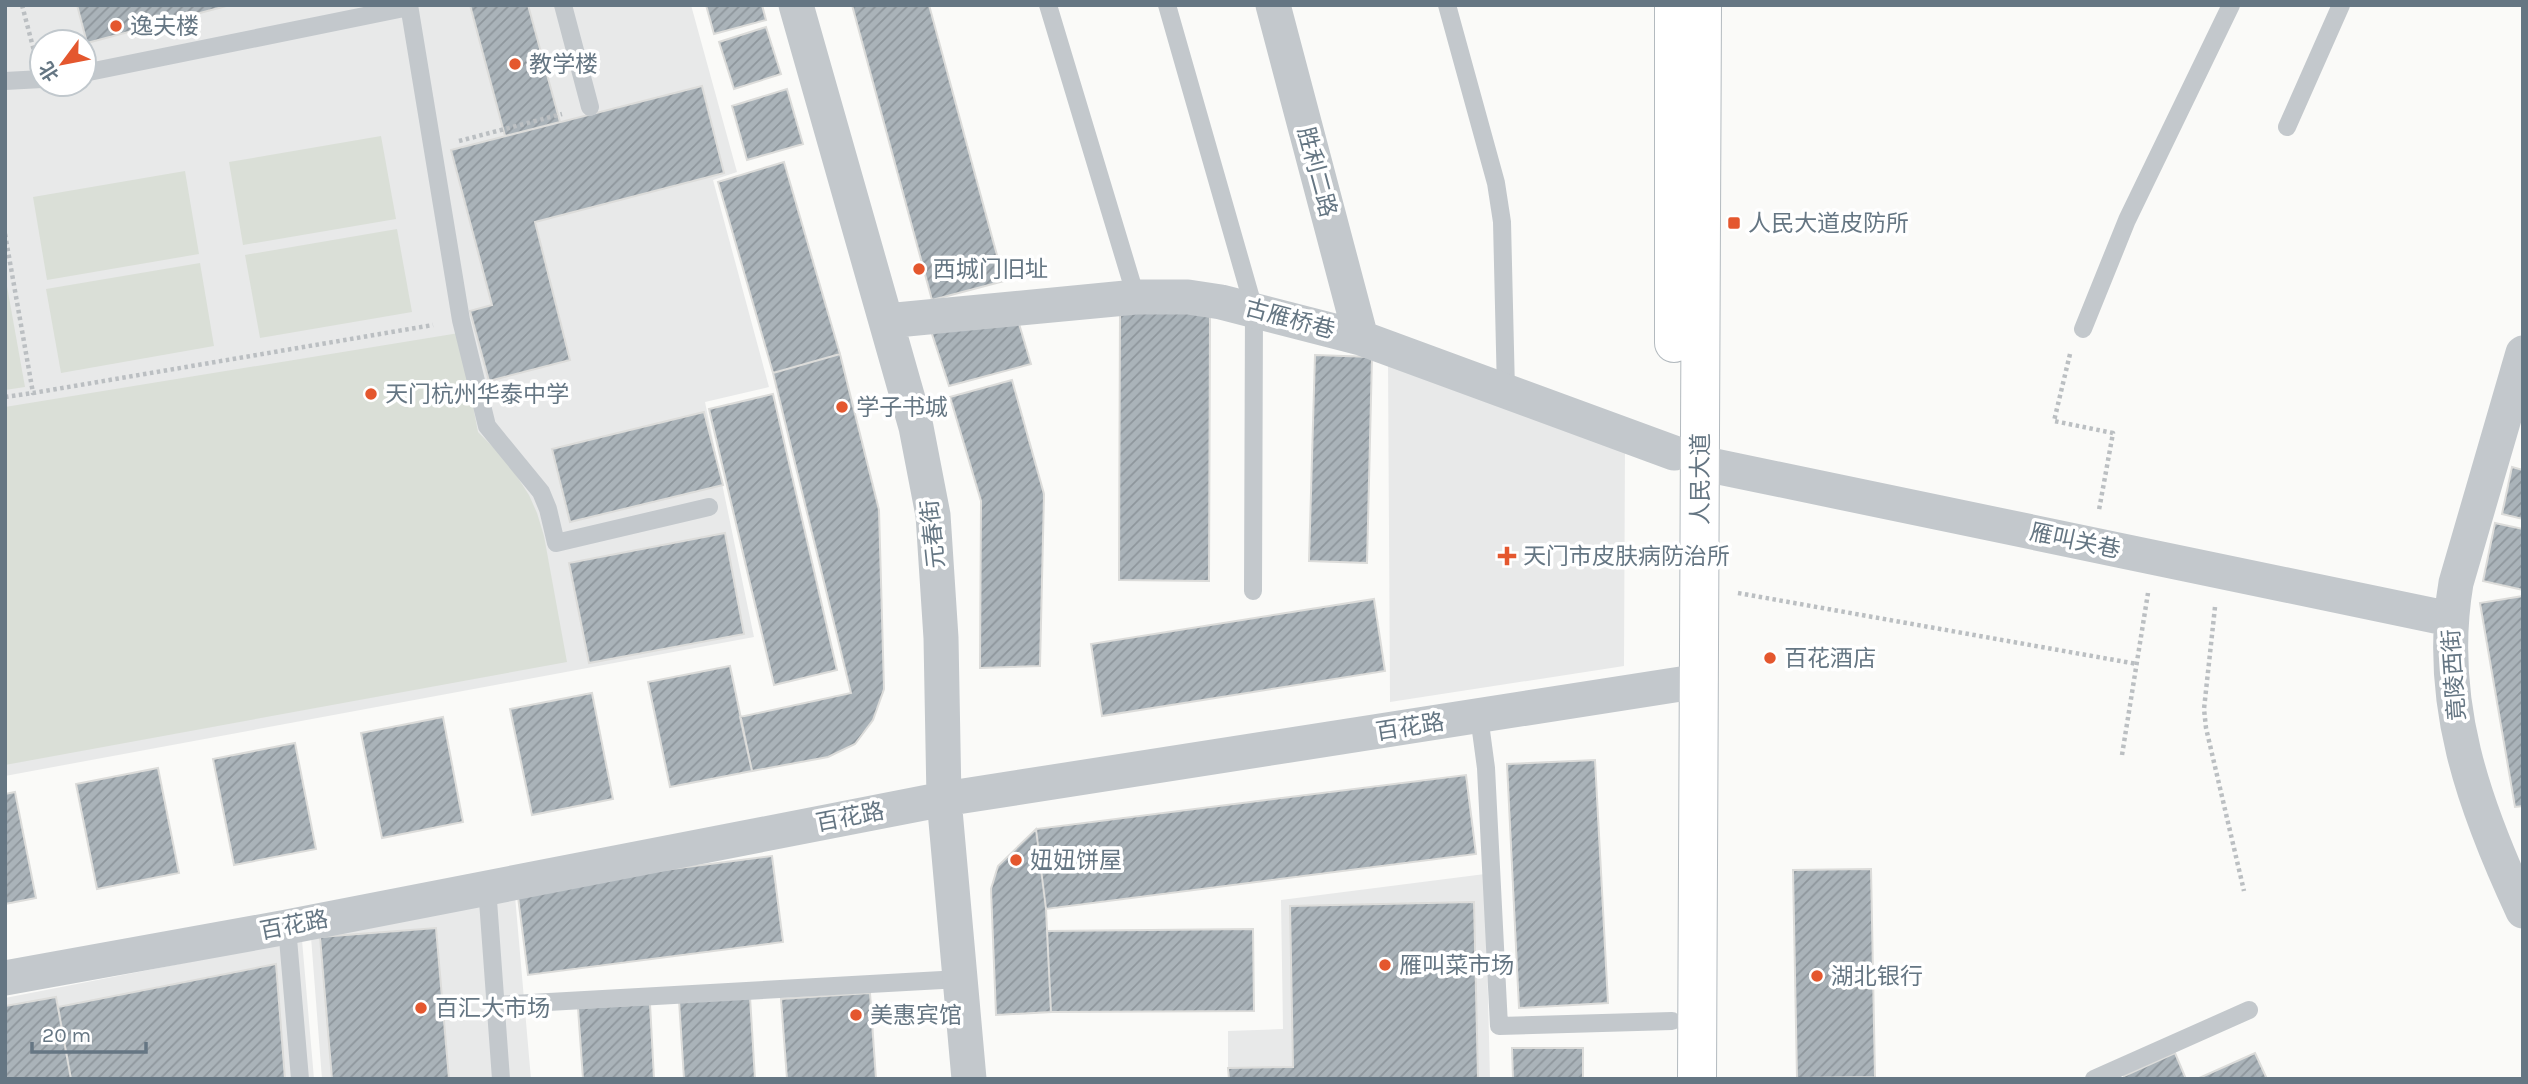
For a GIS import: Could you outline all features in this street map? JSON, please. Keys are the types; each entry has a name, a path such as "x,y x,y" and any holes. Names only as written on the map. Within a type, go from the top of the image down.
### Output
{"main road":[{"name":"人民大道","path":"1674,5 1687,458 1687,683 1696,1079"},
{"name":"人民大道","path":"1672,1079 1672,1021 1687,683 1700,586 1687,458 1702,5"}],"street":[{"name":"元春街","path":"796,5 916,427 933,515 941,638 944,799 969,1079"},
{"name":"胜利二路","path":"1273,5 1361,338"},
{"name":"古雁桥巷","path":"886,321 1136,297 1188,298 1254,309 1361,338 1687,458"},
{"name":"竟陵西街","path":"2523,354 2456,583 2450,619 2450,668 2457,727 2469,777 2484,825 2523,911"},
{"name":"雁叫关巷","path":"1687,458 2450,619"},
{"name":"百花路","path":"5,978 287,927 944,799 1687,683"}],"lane":[{"path":"563,5 590,107"},
{"path":"1048,5 1136,297"},
{"path":"1167,5 1254,309 1253,591"},
{"path":"1447,5 1496,184 1503,222 1506,391"},
{"path":"2083,329 2127,220 2231,5"},
{"path":"2287,127 2341,5"},
{"path":"98,70 409,6 461,320 487,426 541,492 556,543 709,508"},
{"path":"5,81 28,80"},
{"path":"1479,716 1486,768 1499,1027 1672,1021"},
{"path":"487,887 501,1079"},
{"path":"287,927 300,1079"},
{"path":"495,1005 960,979"},
{"path":"2100,1078 2249,1010"}],"path":[{"path":"22,5 28,28"},
{"path":"434,147 590,107"},
{"path":"5,234 33,393"},
{"path":"5,397 461,320"},
{"path":"2083,329 2072,344 2054,421 2113,433 2092,544"},
{"path":"2122,755 2154,557"},
{"path":"2219,571 2204,709 2210,753 2244,891"},
{"path":"1700,586 2137,664"}],"shaded area":[{"name":"天门杭州华泰中学","path":"5,5 691,5 737,172 713,180 769,387 705,402 754,637 5,776"},
{"path":"381,136 396,219 243,245 229,162"},
{"path":"185,171 199,254 47,280 33,197"},
{"path":"397,229 412,312 260,338 245,255"},
{"path":"200,263 214,346 61,373 46,289"},
{"path":"5,275 25,387 5,390"},
{"path":"459,333 478,432 507,461 537,513 544,536 567,662 5,765 5,407"},
{"name":"天门市皮肤病防治所","path":"1388,361 1625,446 1624,666 1390,702"},
{"name":"雁叫菜市场","path":"1485,874 1490,1079 1228,1079 1228,1031 1283,1029 1281,900"},
{"name":"百汇大市场","path":"515,896 531,1079 322,1079 311,937"},
{"path":"302,940 314,1079 5,1079 5,998"}],"building":[{"name":"逸夫楼","path":"77,5 230,5 98,40 98,28 83,28"},
{"name":"教学楼","path":"470,5 528,5 560,122 505,136"},
{"path":"706,5 762,5 766,20 714,34"},
{"path":"852,5 929,5 1004,281 932,300"},
{"path":"766,27 781,74 734,89 719,42"},
{"path":"702,86 724,173 535,222 570,360 489,381 470,311 492,305 451,150"},
{"path":"787,89 803,144 747,160 732,106"},
{"path":"784,162 840,354 773,373 718,182"},
{"path":"1120,311 1210,312 1209,581 1119,580"},
{"path":"1017,317 1031,364 949,386 929,325"},
{"path":"840,354 879,510 884,689 873,720 855,744 828,757 752,771 740,717 851,693 773,373"},
{"path":"1315,355 1372,357 1367,563 1309,561"},
{"path":"1012,380 1044,494 1040,666 980,668 981,501 950,397"},
{"path":"773,394 837,670 774,685 709,409"},
{"path":"704,412 723,485 570,522 552,449"},
{"path":"2512,467 2523,470 2523,519 2502,514"},
{"path":"2495,523 2523,529 2523,590 2483,581"},
{"path":"725,533 744,634 589,663 569,563"},
{"path":"2523,596 2523,806 2515,807 2480,603"},
{"path":"1374,599 1385,671 1102,716 1091,644"},
{"path":"730,666 752,771 670,787 648,682"},
{"path":"592,693 613,799 532,815 510,709"},
{"path":"443,717 463,822 382,838 361,733"},
{"path":"295,743 316,849 234,865 213,759"},
{"path":"1595,760 1608,1003 1519,1008 1507,764"},
{"path":"158,768 179,873 97,889 76,784"},
{"path":"1466,775 1476,854 1046,909 1036,829"},
{"path":"15,792 36,898 5,904 5,794"},
{"path":"1036,829 1046,909 1051,1012 996,1015 991,889 998,866"},
{"path":"772,856 783,942 528,975 517,889"},
{"path":"1871,869 1875,1077 1797,1078 1793,870"},
{"name":"雁叫菜市场","path":"1474,902 1478,1079 1229,1079 1228,1068 1293,1067 1290,906"},
{"path":"436,928 449,1079 332,1079 320,937"},
{"path":"1253,929 1254,1011 1051,1012 1047,931"},
{"path":"276,964 285,1079 71,1079 58,1007"},
{"path":"870,993 876,1079 787,1079 781,999"},
{"path":"56,997 71,1079 5,1079 5,1006"},
{"path":"750,997 755,1079 684,1079 679,1000"},
{"path":"650,1004 654,1079 583,1079 578,1008"},
{"path":"1512,1048 1583,1048 1583,1079 1513,1079"},
{"path":"2175,1053 2186,1079 2125,1079 2124,1076"},
{"path":"2255,1053 2267,1079 2197,1079"}],"place":[{"name":"逸夫楼","path":"116,26"},
{"name":"教学楼","path":"515,64"},
{"name":"人民大道皮防所","path":"1734,223"},
{"name":"西城门旧址","path":"919,269"},
{"name":"天门杭州华泰中学","path":"371,394"},
{"name":"学子书城","path":"842,407"},
{"name":"天门市皮肤病防治所","path":"1507,556"},
{"name":"百花酒店","path":"1770,658"},
{"name":"妞妞饼屋","path":"1016,860"},
{"name":"雁叫菜市场","path":"1385,965"},
{"name":"湖北银行","path":"1817,976"},
{"name":"百汇大市场","path":"421,1008"},
{"name":"美惠宾馆","path":"856,1015"}]}
